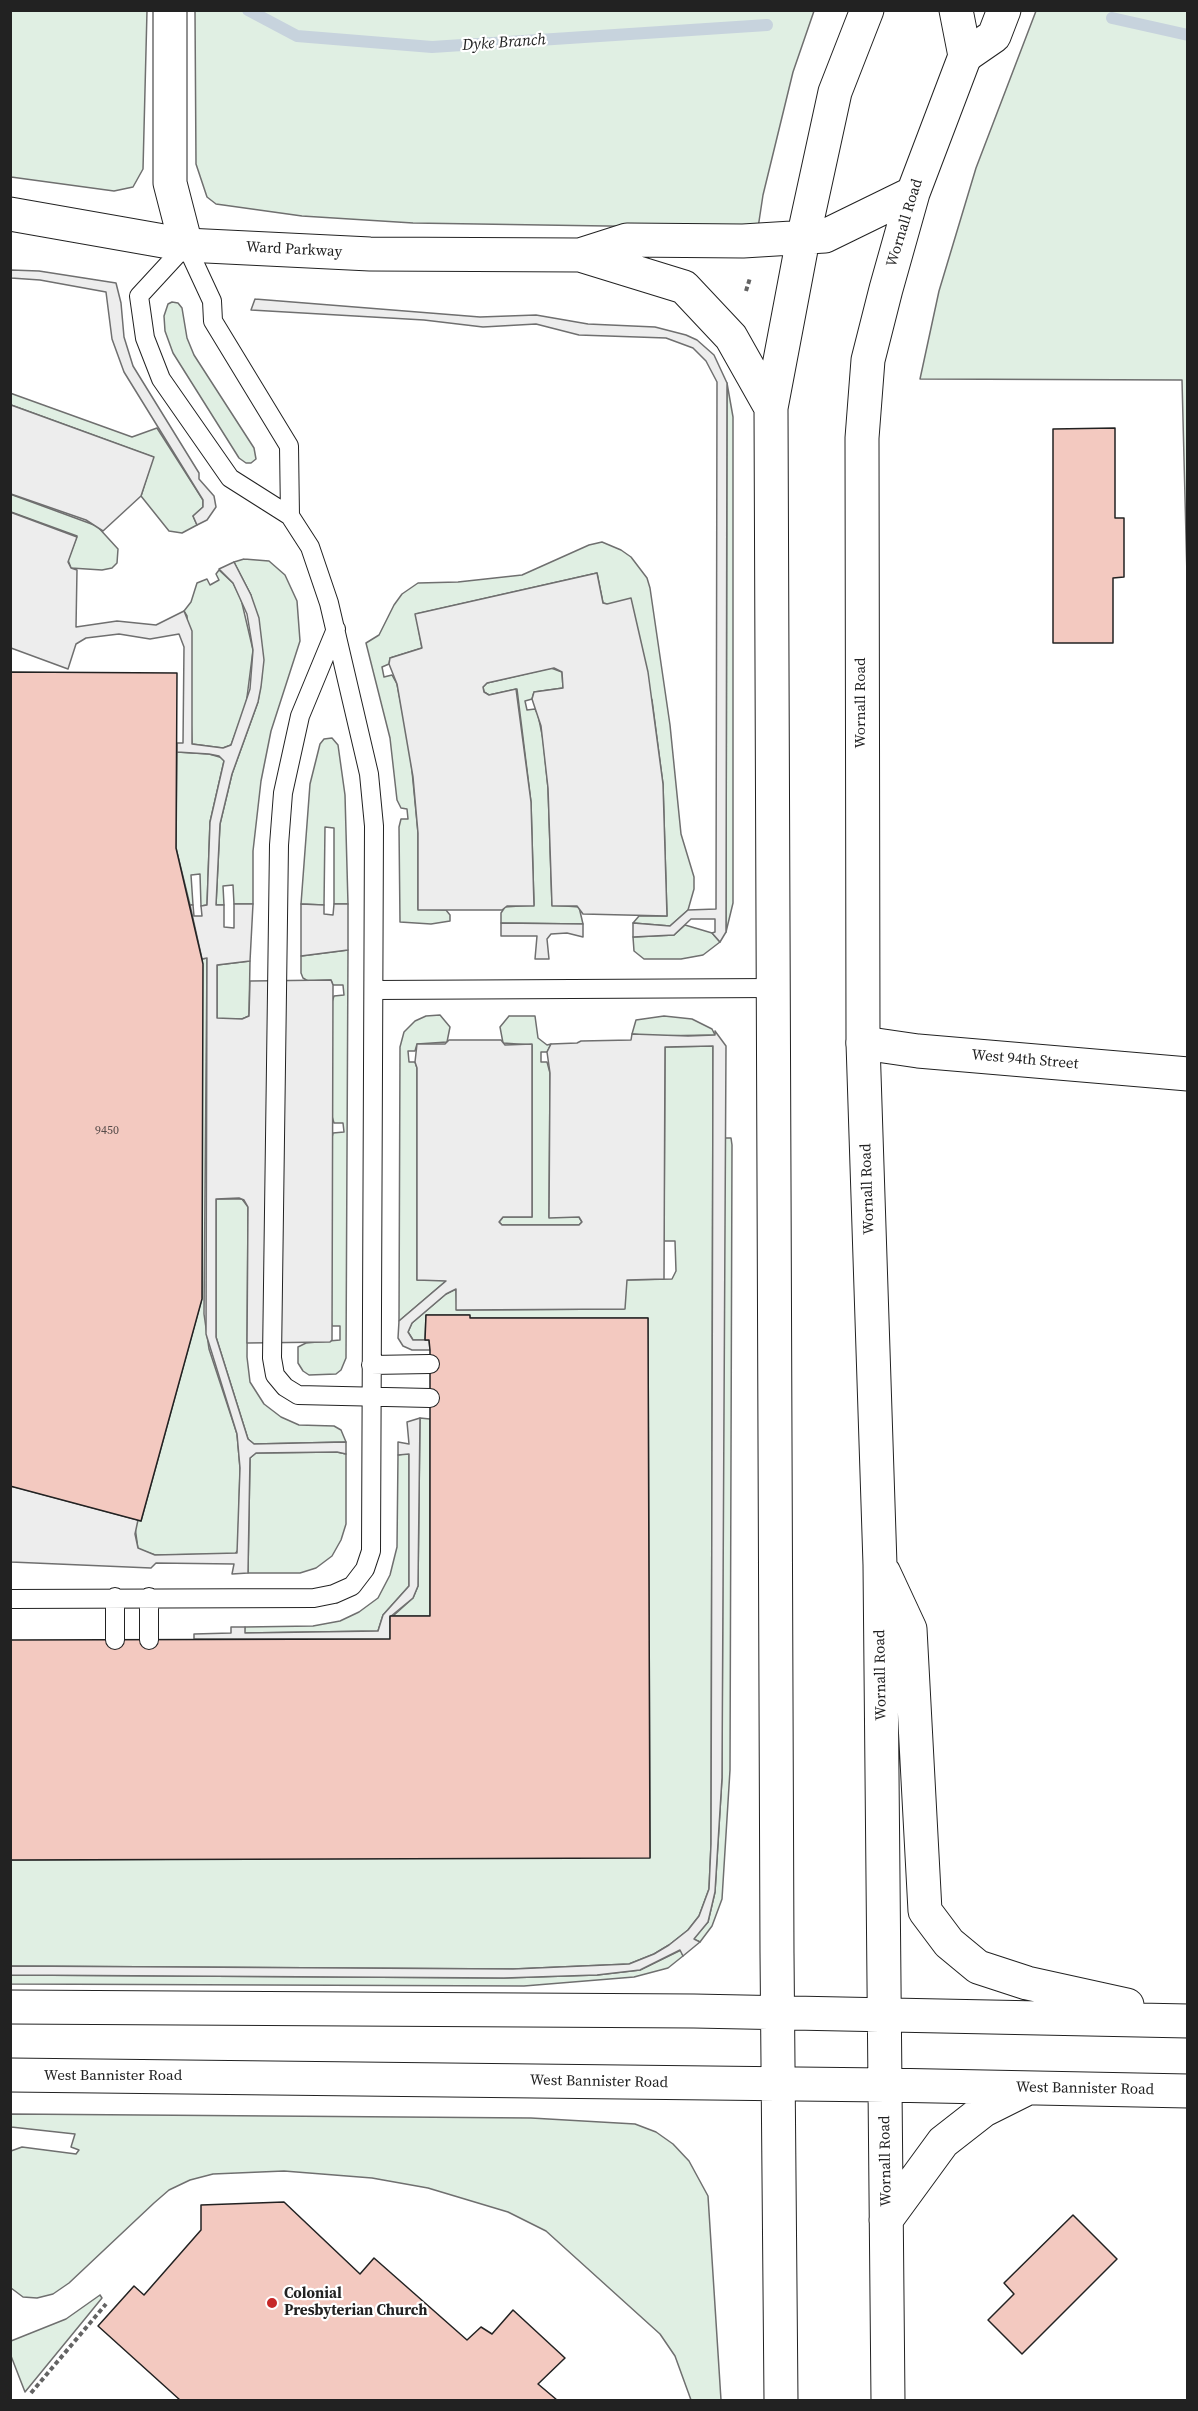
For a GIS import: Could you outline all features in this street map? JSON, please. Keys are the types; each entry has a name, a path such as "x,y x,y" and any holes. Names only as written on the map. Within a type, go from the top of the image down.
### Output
{"main road":[{"path":"170,10 170,183 186,245"},
{"path":"781,2400 777,2012 771,408 802,238 835,92 867,10"},
{"path":"957,10 965,56 993,36 1004,10"},
{"name":"Wornall Road","path":"888,2400 880,1564 863,1043 862,438 868,360 913,193 965,56"},
{"name":"Ward Parkway","path":"580,255 627,240 825,236 913,193"},
{"name":"Ward Parkway","path":"10,214 186,245 370,254 580,255 684,287 731,337 771,408"},
{"name":"West 94th Street","path":"863,1043 918,1051 1188,1074"},
{"path":"880,1564 910,1629 925,1911 949,1943 978,1966 1027,1983 1188,2019"},
{"path":"10,2007 777,2012 886,2016 1188,2019"},
{"name":"West Bannister Road","path":"10,2075 885,2085 1188,2091"},
{"path":"886,2220 943,2142 984,2109 1029,2088"}],"lane":[{"path":"10,1599 314,1598 334,1594 352,1586 365,1569 371,1551 374,990 372,805 369,774 336,630 310,547 290,516 230,478 160,379 145,338 139,296 186,245 212,301 213,321 289,446 290,516"},
{"path":"336,630 297,726 283,793 279,845 272,1358 275,1375 285,1387 298,1395 430,1398"},
{"path":"374,990 772,988"},
{"path":"371,1365 430,1364"},
{"path":"115,1597 115,1640"},
{"path":"149,1597 149,1640"}],"path":[{"path":"31,2393 106,2304"}],"green space":[{"path":"10,11 147,11 143,169 133,187 114,191 11,177"},
{"path":"195,11 814,11 793,72 763,195 758,228 736,228 413,223 302,216 216,204 207,197 196,164"},
{"path":"1036,11 1187,11 1187,576 1182,380 920,379 939,291 976,168"},
{"path":"178,303 182,308 187,338 194,355 254,448 256,459 251,463 246,463 239,458 173,353 165,331 164,316 168,304"},
{"path":"727,383 733,417 733,903 726,932"},
{"path":"10,393 132,437 157,428 203,500 203,507 193,516 197,525 182,533 169,531 141,496 153,457 11,405"},
{"path":"10,494 97,526 118,549 117,563 112,568 102,570 71,568 68,560 77,536 11,512"},
{"path":"602,542 631,557 647,578 650,588 670,725 681,834 694,877 694,889 688,910 670,926 633,923 639,916 667,916 663,784 652,700 607,604 603,603 597,573 416,614 422,648 390,658 389,664 382,667 384,677 392,675 397,684 410,750 418,833 418,909 446,910 450,915 450,921 431,924 400,922 399,827 401,819 408,819 407,809 401,808 397,800 390,738 366,643 379,635 402,594 418,583 458,582 522,575 589,545"},
{"path":"244,559 269,561 285,575 297,601 300,641 271,731 261,781 253,851 253,904 234,904 233,885 223,886 224,905 216,905 220,824 232,774 258,702 262,675 251,595 234,562"},
{"path":"219,570 233,583 241,599 253,650 246,705 231,745 223,748 192,744 187,616 184,611 191,602 197,583 207,579 210,585 219,580 216,574"},
{"path":"551,668 562,672 563,688 534,692 532,699 525,701 527,710 535,709 538,715 543,739 548,788 552,905 579,907 583,924 501,923 501,913 505,907 534,905 531,802 517,689 489,695 484,692 483,687 487,683"},
{"path":"332,738 338,745 345,795 348,904 334,904 334,828 325,827 324,905 301,904 310,784 320,744 324,739"},
{"path":"177,752 209,754 223,758 224,761 210,822 207,905 201,906 200,874 191,875 193,905 190,905 176,848"},
{"path":"685,925 712,933 720,942 703,955 681,959 644,959 634,951 633,937 674,935"},
{"path":"348,950 346,1358 341,1370 336,1374 309,1375 298,1363 298,1347 306,1343 340,1340 340,1326 332,1326 330,1317 331,1142 333,1133 344,1132 343,1123 334,1123 331,1113 331,1005 334,996 344,995 343,985 333,985 331,980 308,981 303,978 301,956"},
{"path":"207,958 204,1314 209,1349 237,1434 240,1468 238,1550 235,1554 155,1555 138,1549 135,1527 138,1520 141,1521 202,1298 202,959"},
{"path":"250,961 249,1016 242,1019 217,1019 217,965"},
{"path":"440,1015 450,1027 447,1042 417,1044 415,1051 408,1051 409,1062 415,1062 417,1068 417,1280 447,1280 399,1321 400,1047 404,1032 415,1021 426,1016"},
{"path":"509,1016 535,1016 538,1038 547,1045 551,1044 547,1052 541,1052 541,1062 547,1062 550,1073 549,1217 579,1217 582,1222 579,1225 502,1225 499,1222 503,1217 532,1217 532,1045 503,1043 500,1027"},
{"path":"664,1016 692,1019 712,1029 715,1035 632,1034 636,1020"},
{"path":"713,1046 711,1844 709,1889 699,1916 688,1930 669,1945 629,1964 513,1969 11,1966 11,1860 650,1857 648,1318 470,1318 469,1315 426,1315 425,1340 413,1340 408,1332 412,1323 446,1294 456,1289 457,1310 624,1309 626,1280 672,1279 676,1271 675,1241 664,1241 665,1047"},
{"path":"724,1138 731,1138 732,1145 730,1770 722,1899 712,1926 700,1942 693,1939 708,1922 715,1892 722,1778"},
{"path":"216,1199 242,1199 248,1207 247,1357 250,1382 264,1404 281,1417 299,1425 334,1426 341,1430 346,1442 254,1444 248,1439 216,1337"},
{"path":"420,1418 430,1419 430,1616 393,1616 413,1598 418,1586"},
{"path":"337,1452 346,1454 346,1524 341,1540 332,1556 316,1568 300,1573 248,1573 250,1458 256,1453"},
{"path":"409,1453 409,1586 383,1615 378,1631 244,1633 245,1627 313,1626 340,1621 359,1612 378,1598 390,1575 397,1547 398,1455"},
{"path":"681,1950 683,1956 668,1968 634,1977 524,1986 11,1984 11,1975 504,1978 597,1975 640,1970"},
{"path":"11,2114 531,2118 635,2124 656,2132 673,2144 689,2161 708,2196 721,2400 691,2400 675,2356 660,2334 546,2231 508,2212 428,2188 372,2178 284,2171 213,2174 190,2180 169,2190 69,2283 53,2294 37,2298 23,2297 11,2288 11,2151 22,2147 76,2154 79,2150 71,2147 75,2134 11,2127"},
{"path":"100,2295 102,2298 25,2392 11,2356 11,2341 66,2319"}],"shaded area":[{"path":"11,270 39,271 116,283 121,303 124,337 133,366 199,473 199,479 214,496 216,507 207,520 197,525 193,516 203,507 203,500 124,372 112,339 106,292 40,280 11,278"},
{"path":"255,299 480,317 536,315 588,324 655,327 697,340 714,355 727,383 726,932 720,942 712,933 715,932 715,919 691,919 674,935 633,937 633,923 670,926 688,910 716,909 717,382 706,361 693,348 666,338 579,335 536,324 483,327 424,320 251,310"},
{"path":"11,405 154,457 141,496 103,531 86,520 11,494"},
{"path":"10,512 77,537 68,562 71,568 77,570 76,627 117,621 156,625 184,611 192,631 192,744 223,748 231,745 250,689 253,650 247,614 233,583 219,569 234,562 251,595 259,618 264,660 261,687 258,702 232,774 220,824 216,905 224,905 224,927 234,928 234,904 253,904 250,961 217,965 217,1018 242,1019 249,1016 250,981 331,980 333,985 332,1340 330,1342 247,1343 248,1207 244,1200 239,1198 216,1199 216,1337 248,1439 254,1444 346,1442 346,1454 337,1452 256,1453 250,1458 248,1573 232,1574 234,1564 156,1563 151,1568 11,1562 11,1486 138,1520 135,1534 138,1548 155,1555 237,1553 240,1468 237,1434 206,1334 207,958 202,959 190,905 193,905 194,916 202,916 201,906 207,905 210,822 224,761 219,756 209,754 177,752 177,743 183,743 184,647 179,634 150,639 119,634 86,638 76,644 68,669 11,648"},
{"path":"597,573 603,603 631,598 648,672 663,784 667,916 583,914 577,906 552,906 548,788 541,726 532,699 534,692 563,688 562,672 554,668 487,683 483,687 484,692 489,695 516,689 531,802 534,906 507,906 502,910 418,910 418,833 413,777 397,684 389,664 390,658 422,648 415,614"},
{"path":"301,904 324,905 324,914 333,915 334,904 348,904 348,950 301,956"},
{"path":"501,923 583,924 583,937 567,933 551,934 547,939 549,959 535,959 537,936 501,936"},
{"path":"715,1031 726,1046 722,1778 715,1892 708,1922 694,1939 700,1942 683,1956 680,1950 640,1970 597,1975 504,1978 11,1975 11,1966 513,1969 629,1964 669,1945 688,1930 699,1916 709,1889 711,1844 713,1046 665,1047 664,1279 627,1280 625,1309 456,1310 456,1289 446,1294 412,1323 408,1332 413,1340 429,1340 430,1350 412,1350 403,1346 398,1338 399,1321 446,1281 417,1280 417,1068 415,1062 417,1044 445,1044 449,1040 501,1040 505,1045 532,1044 532,1217 503,1217 499,1222 502,1225 579,1225 582,1222 579,1217 549,1218 550,1073 547,1052 551,1044 631,1040 632,1034 715,1035"},
{"path":"420,1418 418,1586 413,1598 390,1617 390,1639 194,1639 194,1634 231,1633 231,1627 245,1627 245,1633 378,1631 383,1615 409,1586 409,1454 398,1455 398,1442 409,1444 407,1422"}],"building":[{"path":"1115,428 1115,518 1124,518 1124,577 1113,578 1113,643 1053,643 1053,429"},
{"path":"10,672 177,673 176,848 203,964 202,1299 141,1521 10,1486"},
{"path":"426,1315 470,1315 470,1318 648,1318 650,1858 10,1860 10,1640 390,1639 390,1616 430,1616 430,1350 429,1340 425,1340"},
{"name":"Colonial Presbyterian Church","path":"284,2202 360,2274 374,2258 467,2340 481,2327 492,2334 513,2310 565,2358 538,2384 557,2400 180,2400 98,2326 134,2286 144,2295 201,2230 201,2205"},
{"path":"1073,2215 1117,2259 1022,2354 988,2320 1014,2294 1004,2283"}],"waterway":[{"name":"Dyke Branch","path":"248,10 297,36 432,47 767,25"},
{"name":"Dyke Branch","path":"1112,18 1188,35"}],"place":[{"name":"Colonial Presbyterian Church","path":"272,2303"}]}
